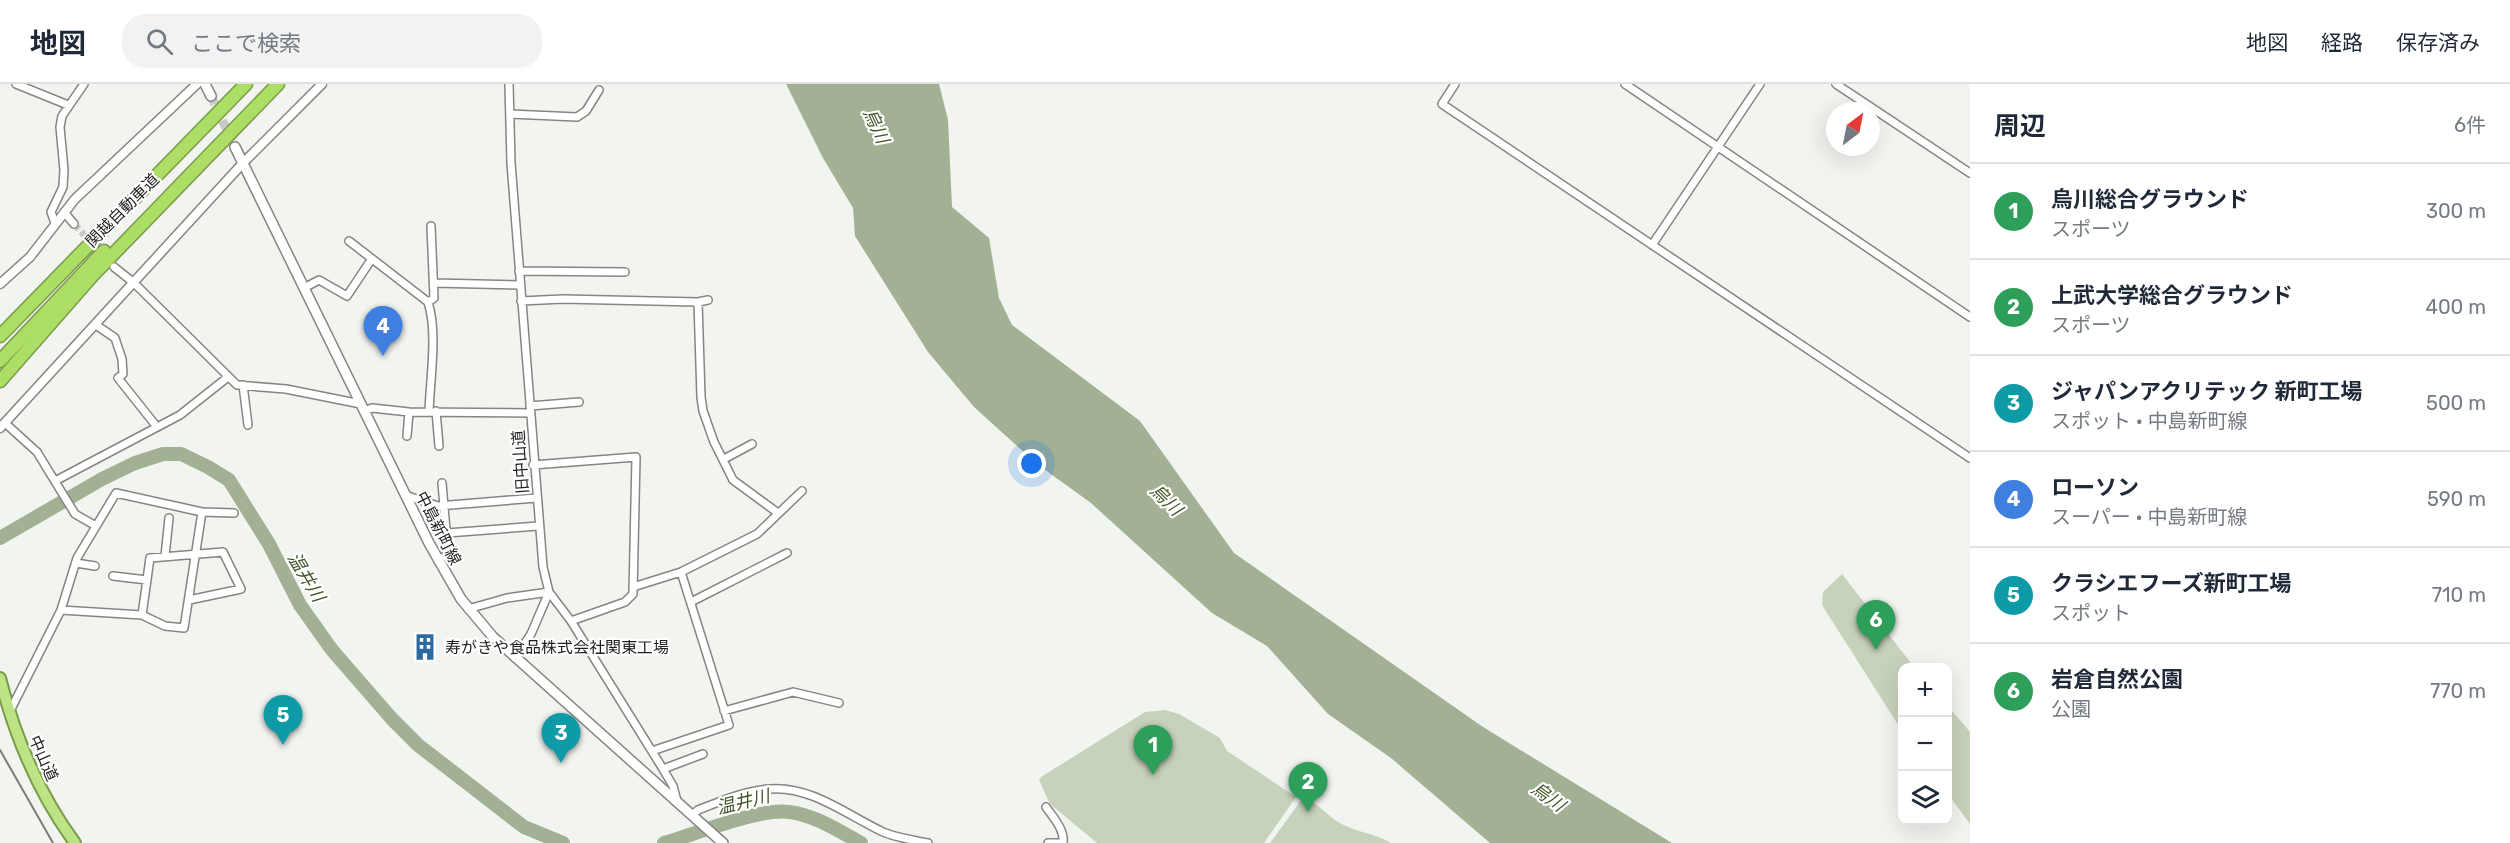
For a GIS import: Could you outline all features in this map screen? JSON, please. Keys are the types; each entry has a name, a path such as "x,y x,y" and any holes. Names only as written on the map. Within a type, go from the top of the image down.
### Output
{"highway":[{"name":"関越自動車道","path":"0,336 246,84"},
{"name":"関越自動車道","path":"0,361 48,308 270,84"},
{"path":"0,381 92,276 278,84"},
{"name":"中山道","path":"0,678 10,713 36,779 75,843"}],"main road":[{"path":"205,84 211,96"},
{"name":"中島新町線","path":"235,147 438,561 468,609 515,658 723,843"}],"street":[{"path":"16,84 68,105"},
{"path":"55,223 51,212 63,187 64,170 60,127 68,105 84,84"},
{"path":"0,284 30,257 64,212 197,84"},
{"path":"96,526 79,518 37,452 3,425 243,163 322,84"},
{"name":"旧中山道","path":"509,84 510,163 543,567 549,592 571,621 674,786 677,801"},
{"path":"1455,84 1442,104 1970,458"},
{"path":"1625,84 1970,317"},
{"path":"1652,245 1760,84"},
{"path":"1836,84 1970,173"},
{"path":"510,114 576,117 586,111 599,90"},
{"path":"64,212 74,224"},
{"path":"429,302 434,298 430,226"},
{"path":"348,241 429,302 432,312 432,412 439,446"},
{"path":"304,288 319,280 347,296 371,260"},
{"path":"114,267 134,283 237,385 286,389 362,408 409,412 530,410 579,402"},
{"path":"519,271 625,272"},
{"path":"434,283 520,285"},
{"path":"521,301 563,299 698,302 708,300"},
{"path":"698,302 703,411 714,442 733,480 778,513"},
{"path":"96,325 115,338 122,359 123,374 118,378 157,427"},
{"path":"56,482 180,415 228,377"},
{"path":"243,385 248,425"},
{"path":"407,436 409,412"},
{"path":"724,459 752,444"},
{"path":"533,465 636,457 633,594 625,602 571,621"},
{"path":"438,561 448,554 442,483"},
{"path":"633,587 681,572 757,534 802,491"},
{"path":"10,713 61,610 76,563 116,493 202,512 234,513"},
{"path":"405,495 444,506 536,498"},
{"path":"61,610 142,615 165,626 184,628 202,512"},
{"path":"165,556 169,518"},
{"path":"447,533 538,526"},
{"path":"142,615 150,558 223,552 241,589 189,600"},
{"path":"691,602 787,553"},
{"path":"76,563 95,566"},
{"path":"652,751 729,725 681,572"},
{"path":"113,576 147,580"},
{"path":"468,609 507,598 549,592"},
{"path":"515,658 531,634 549,592"},
{"path":"724,711 793,692 839,703"},
{"path":"663,769 703,754"},
{"path":"694,817 698,810 746,792 771,788 797,790 820,799 886,833 928,843"},
{"path":"1047,807 1064,836 1063,843 1048,843"}],"shaded area":[{"path":"1842,574 1911,663 1898,663 1898,725 1822,605 1823,592"},
{"path":"1165,710 1179,714 1220,738 1227,751 1296,797 1264,843 1097,843 1050,804 1039,780 1041,777 1145,712"},
{"path":"1952,711 1970,732 1970,824 1952,799"},
{"path":"1302,799 1316,805 1344,825 1391,843 1270,843"}],"water":[{"name":"烏川","path":"786,84 939,84 948,120 952,207 989,238 999,298 1012,325 1140,421 1234,553 1483,727 1672,843 1490,843 1391,758 1328,714 1267,646 1212,613 1091,503 1037,464 974,407 928,352 855,236 853,208 823,158"}],"waterway":[{"name":"温井川","path":"0,538 102,479 135,463 163,454 181,454 208,467 229,480 269,544 300,605 332,650 392,719 418,745 524,827 563,843"},
{"name":"温井川","path":"664,843 745,818 776,812 808,816 861,843"}],"tunnel":[{"path":"211,96 235,147"},
{"path":"74,224 102,254"}],"railway":[{"path":"0,750 53,843"}],"place":[{"name":"ローソン","path":"383,356"},
{"name":"寿がきや食品株式会社関東工場","path":"425,647"},
{"name":"岩倉自然公園","path":"1876,650"},
{"name":"クラシエフーズ新町工場","path":"283,745"},
{"name":"ジャパンアクリテック 新町工場","path":"561,763"},
{"name":"烏川総合グラウンド","path":"1153,775"},
{"name":"上武大学総合グラウンド","path":"1308,812"}]}
